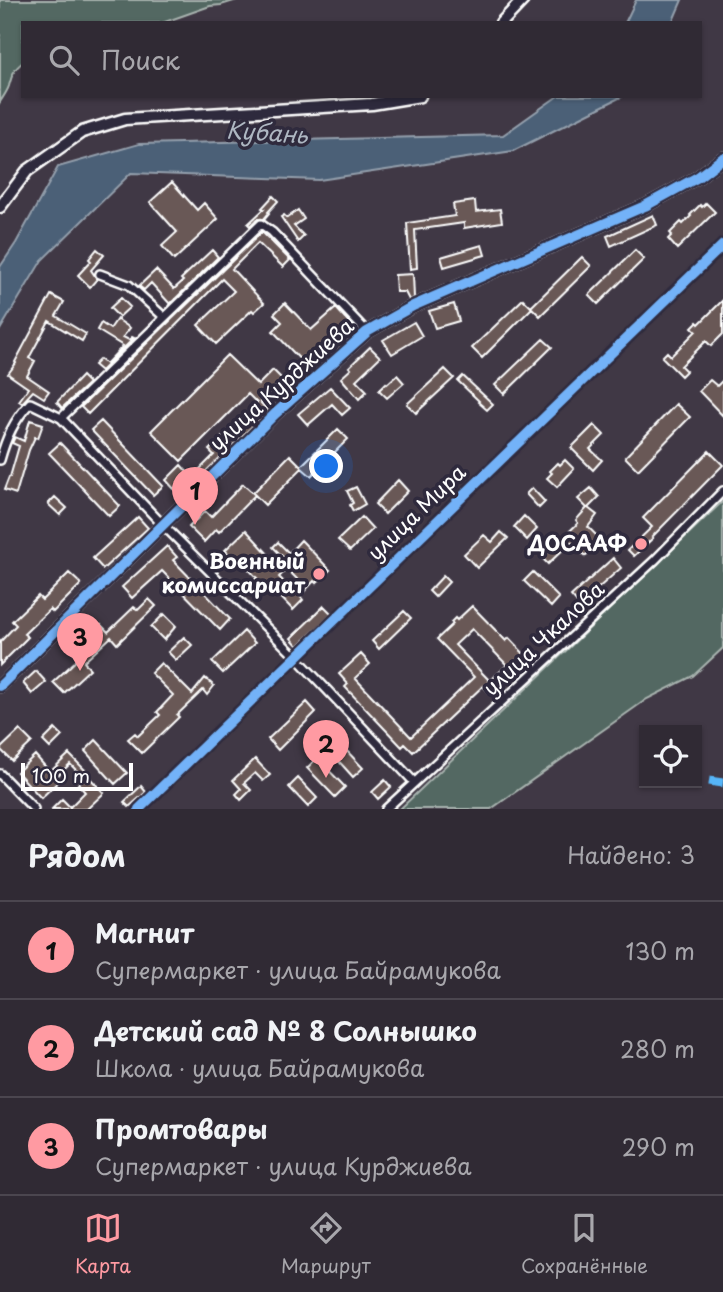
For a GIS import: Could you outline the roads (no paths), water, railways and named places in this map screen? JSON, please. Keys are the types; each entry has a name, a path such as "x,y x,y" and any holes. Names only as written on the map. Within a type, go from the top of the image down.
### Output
{"street":[{"path":"503,21 523,0"},
{"path":"0,207 27,170 82,132 125,119 358,105 406,98"},
{"name":"улица Курджиева","path":"0,687 275,414 367,332 413,306 645,206 698,177 723,158"},
{"path":"61,418 261,224 272,232 367,332"},
{"name":"улица Мира","path":"139,809 723,245"},
{"path":"100,274 129,285 164,317"},
{"path":"0,460 18,416 30,403 61,418 162,524 296,657 414,782"},
{"name":"улица Чкалова","path":"386,809 655,560 723,491"},
{"path":"0,774 34,809"}],"water":[{"path":"636,0 682,0 673,21 626,21"},
{"path":"555,98 619,98 513,151 319,180 131,173 42,260 0,330 0,267 58,167 139,144 503,135"}],"place":[{"name":"Магнит","path":"195,525"},
{"name":"ДОСААФ","path":"641,544"},
{"name":"Военный комиссариат","path":"319,574"},
{"name":"Промтовары","path":"80,671"},
{"name":"Детский сад № 8 Солнышко","path":"326,778"}],"water label":[{"name":"Кубань","path":"267,133"}]}
